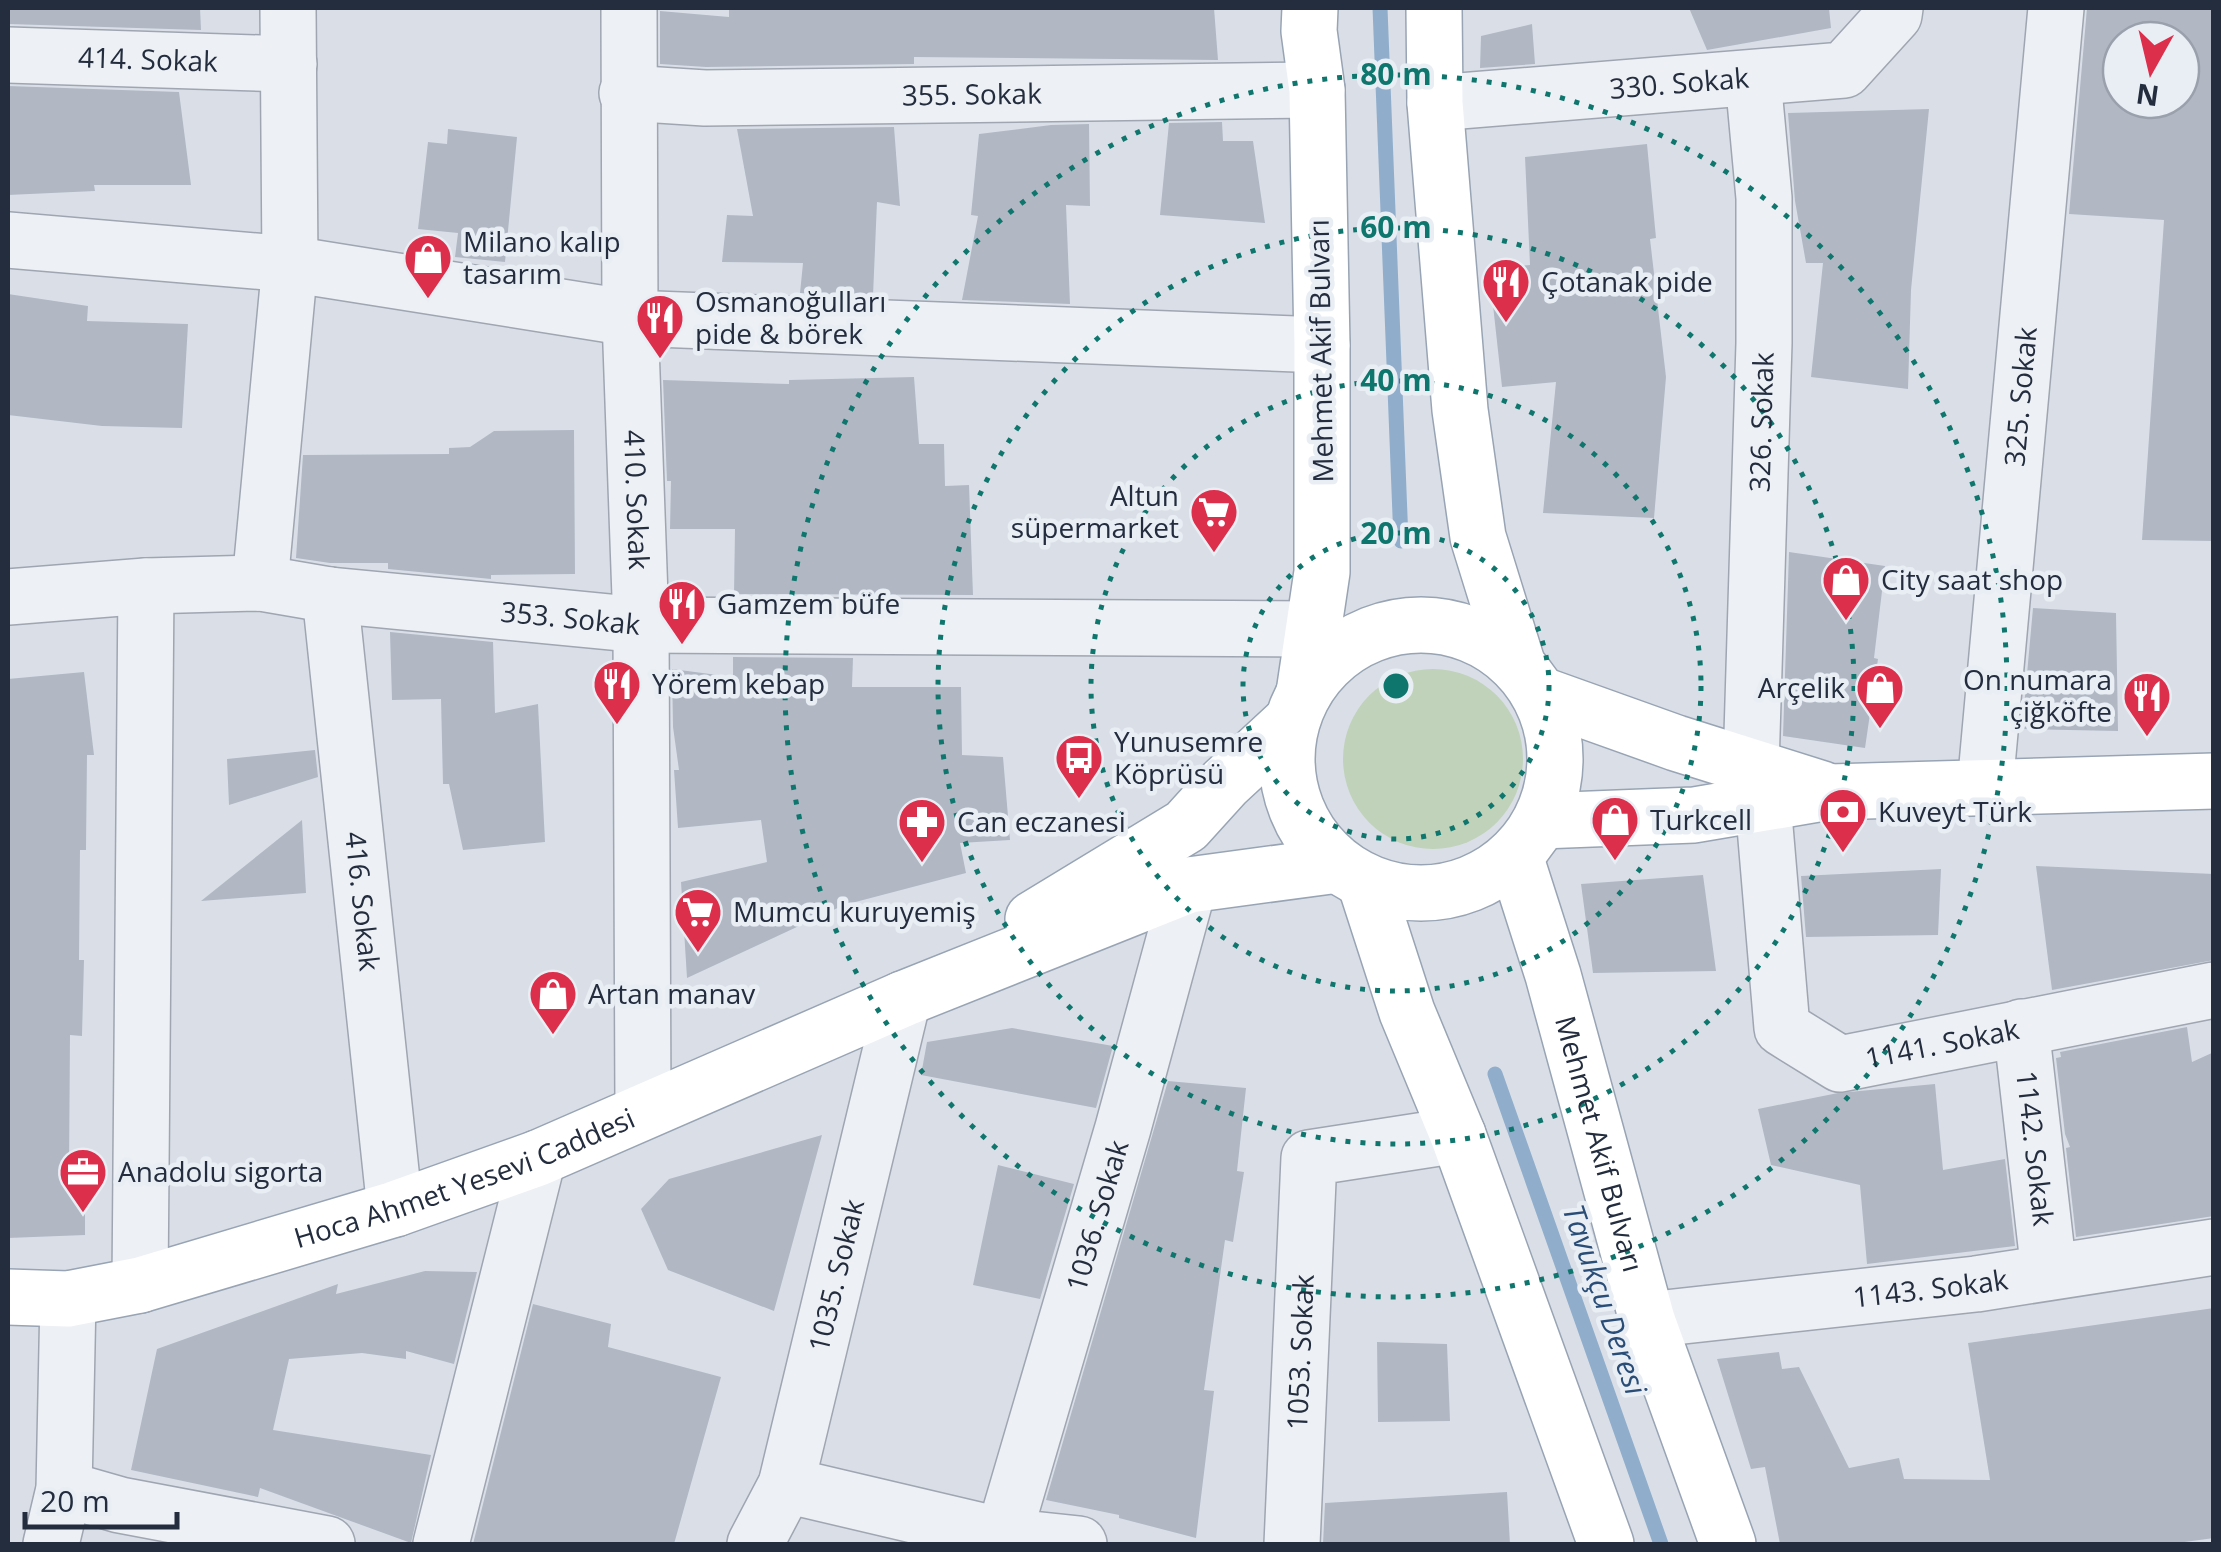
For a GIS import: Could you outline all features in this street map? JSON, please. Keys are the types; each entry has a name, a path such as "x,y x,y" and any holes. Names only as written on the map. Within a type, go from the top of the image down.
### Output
{"main road":[{"name":"Mehmet Akif Bulvarı","path":"1298,707 1316,629 1322,572 1317,90 1310,8"},
{"path":"1298,707 1286,761 1292,800 1310,836 1351,873 1404,893 1444,892 1482,879 1528,838 1554,780 1554,735 1528,680 1478,537 1460,410 1435,102 1434,8"},
{"path":"903,999 1186,826 1298,707 1329,661 1364,637 1404,626 1446,627 1484,640 1528,680 1757,785 1830,792 2214,781"},
{"path":"1528,838 1694,815 1757,785"},
{"name":"Mehmet Akif Bulvarı","path":"1528,838 1553,975 1647,1320 1728,1544"},
{"path":"903,999 1189,885 1351,873"},
{"path":"1351,873 1458,1135 1606,1544"},
{"name":"Hoca Ahmet Yesevi Caddesi","path":"8,1298 68,1299 140,1285 395,1208 538,1158 903,999"}],"street":[{"path":"260,583 290,264 288,8"},
{"name":"410. Sokak","path":"629,8 630,318 641,625 643,1112"},
{"name":"330. Sokak","path":"1435,102 1844,70 1896,8"},
{"name":"325. Sokak","path":"1985,787 2056,8"},
{"name":"414. Sokak","path":"8,55 288,64"},
{"name":"326. Sokak","path":"1753,79 1764,198 1757,785"},
{"name":"355. Sokak","path":"627,93 705,98 1317,90"},
{"path":"8,240 290,264 630,318 1322,346"},
{"name":"353. Sokak","path":"8,597 146,586 260,583 330,595 641,625 1316,629"},
{"path":"140,1285 146,586"},
{"name":"416. Sokak","path":"330,595 395,1208"},
{"name":"1141. Sokak","path":"1757,785 1782,1028 1840,1064 2214,990"},
{"name":"1036. Sokak","path":"1002,1540 1123,1128 1189,885"},
{"name":"1035. Sokak","path":"754,1544 786,1485 903,999"},
{"name":"1142. Sokak","path":"2021,1027 2050,1272"},
{"name":"1053. Sokak","path":"1292,1544 1309,1158 1458,1135"},
{"path":"442,1544 538,1158"},
{"name":"1143. Sokak","path":"1647,1320 1976,1284 2214,1247"},
{"path":"52,1544 64,1489 68,1299"},
{"path":"786,1485 1002,1540 1079,1544"},
{"path":"64,1489 120,1505 327,1544"}],"green space":[{"path":"1433,669 1467,676 1496,696 1516,725 1523,759 1516,793 1496,822 1467,842 1433,849 1399,842 1370,822 1350,793 1343,759 1350,725 1370,696 1399,676"}],"building":[{"path":"8,8 200,8 201,30 8,24"},
{"path":"729,8 1214,8 1218,60 914,57 914,64 660,64 660,11 729,17"},
{"path":"1689,8 1829,8 1831,28 1707,50"},
{"path":"2087,8 2214,8 2214,541 2142,540 2164,220 2069,214"},
{"path":"1532,24 1535,64 1480,68 1481,36"},
{"path":"8,86 179,92 191,185 94,185 95,191 8,195"},
{"path":"1929,109 1911,290 1908,389 1811,377 1823,263 1806,263 1795,201 1788,113"},
{"path":"1222,122 1223,141 1253,141 1265,223 1160,215 1169,123"},
{"path":"1089,124 1090,206 1066,205 1070,304 962,300 978,216 971,215 979,134"},
{"path":"894,127 900,206 877,202 873,296 800,293 803,263 722,262 727,215 753,216 737,129"},
{"path":"448,129 517,137 505,262 455,257 458,233 418,229 428,142 447,144"},
{"path":"1647,144 1656,238 1650,239 1666,377 1654,518 1543,513 1556,382 1502,387 1489,269 1530,265 1525,157"},
{"path":"8,294 88,306 87,321 188,324 182,428 102,426 8,415"},
{"path":"914,377 919,444 944,444 945,486 969,485 973,595 734,594 735,529 670,529 671,481 667,481 663,380 789,384 789,380"},
{"path":"574,430 575,574 491,575 491,579 388,569 388,563 330,563 296,558 303,455 449,454 449,448 470,447 494,431"},
{"path":"1789,552 1885,566 1874,658 1878,659 1865,748 1783,736"},
{"path":"2033,608 2116,613 2118,731 2022,729"},
{"path":"390,632 493,642 495,713 538,704 545,842 463,850 449,784 443,784 441,699 392,700"},
{"path":"733,657 853,658 852,687 961,687 962,755 1003,757 1010,840 960,843 966,873 844,905 687,978 681,882 767,862 761,820 678,828 674,770 679,770 673,727 672,669 733,677"},
{"path":"84,672 94,755 87,755 86,850 80,850 82,1036 70,1035 69,1170 85,1174 85,1235 8,1238 8,679"},
{"path":"315,750 318,777 229,805 227,759"},
{"path":"302,820 306,893 201,901"},
{"path":"2036,866 2214,874 2214,960 2052,990"},
{"path":"1941,869 1938,935 1806,937 1801,876"},
{"path":"1703,875 1716,971 1593,973 1581,884"},
{"path":"2187,1027 2192,1062 2214,1052 2214,1216 2076,1237 2066,1148 2070,1147 2056,1058 2061,1057 2060,1052"},
{"path":"1012,1028 1113,1046 1096,1108 921,1075 927,1042"},
{"path":"1168,1081 1246,1088 1237,1171 1244,1172 1233,1242 1225,1240 1204,1390 1214,1391 1196,1538 1119,1515 1046,1500"},
{"path":"1935,1084 1943,1170 2005,1159 2015,1246 1867,1264 1860,1185 1771,1165 1758,1109 1838,1093"},
{"path":"822,1135 774,1311 668,1270 641,1209 669,1179"},
{"path":"998,1165 1074,1184 1040,1299 973,1285"},
{"path":"425,1271 477,1272 454,1364 406,1351 406,1359 362,1353 289,1359 273,1430 431,1455 411,1543 260,1488 258,1497 131,1470 157,1349 338,1284 336,1294"},
{"path":"533,1304 611,1324 608,1347 721,1377 674,1544 473,1544"},
{"path":"2214,1308 2214,1538 2170,1544 1780,1544 1765,1467 1751,1469 1717,1359 1779,1352 1782,1369 1799,1367 1849,1468 1899,1458 1904,1479 1990,1480 1968,1343"},
{"path":"1377,1342 1447,1344 1450,1421 1378,1422"},
{"path":"1507,1492 1510,1544 1323,1544 1325,1503"}],"waterway":[{"name":"Tavukçu Deresi","path":"1380,8 1401,541"},
{"name":"Tavukçu Deresi","path":"1495,1074 1661,1544"}],"place":[{"name":"Milano kalıp tasarım","path":"428,300"},
{"name":"Çotanak pide","path":"1506,324"},
{"name":"Osmanoğulları pide & börek","path":"660,360"},
{"name":"Altun süpermarket","path":"1214,554"},
{"name":"City saat shop","path":"1846,622"},
{"name":"Gamzem büfe","path":"682,646"},
{"name":"Yörem kebap","path":"617,726"},
{"name":"Arçelik","path":"1880,730"},
{"name":"On numara çiğköfte","path":"2147,738"},
{"name":"Yunusemre Köprüsü","path":"1079,800"},
{"name":"Kuveyt Türk","path":"1843,854"},
{"name":"Turkcell","path":"1615,862"},
{"name":"Can eczanesi","path":"922,864"},
{"name":"Mumcu kuruyemiş","path":"698,954"},
{"name":"Artan manav","path":"553,1036"},
{"name":"Anadolu sigorta","path":"83,1214"}]}
